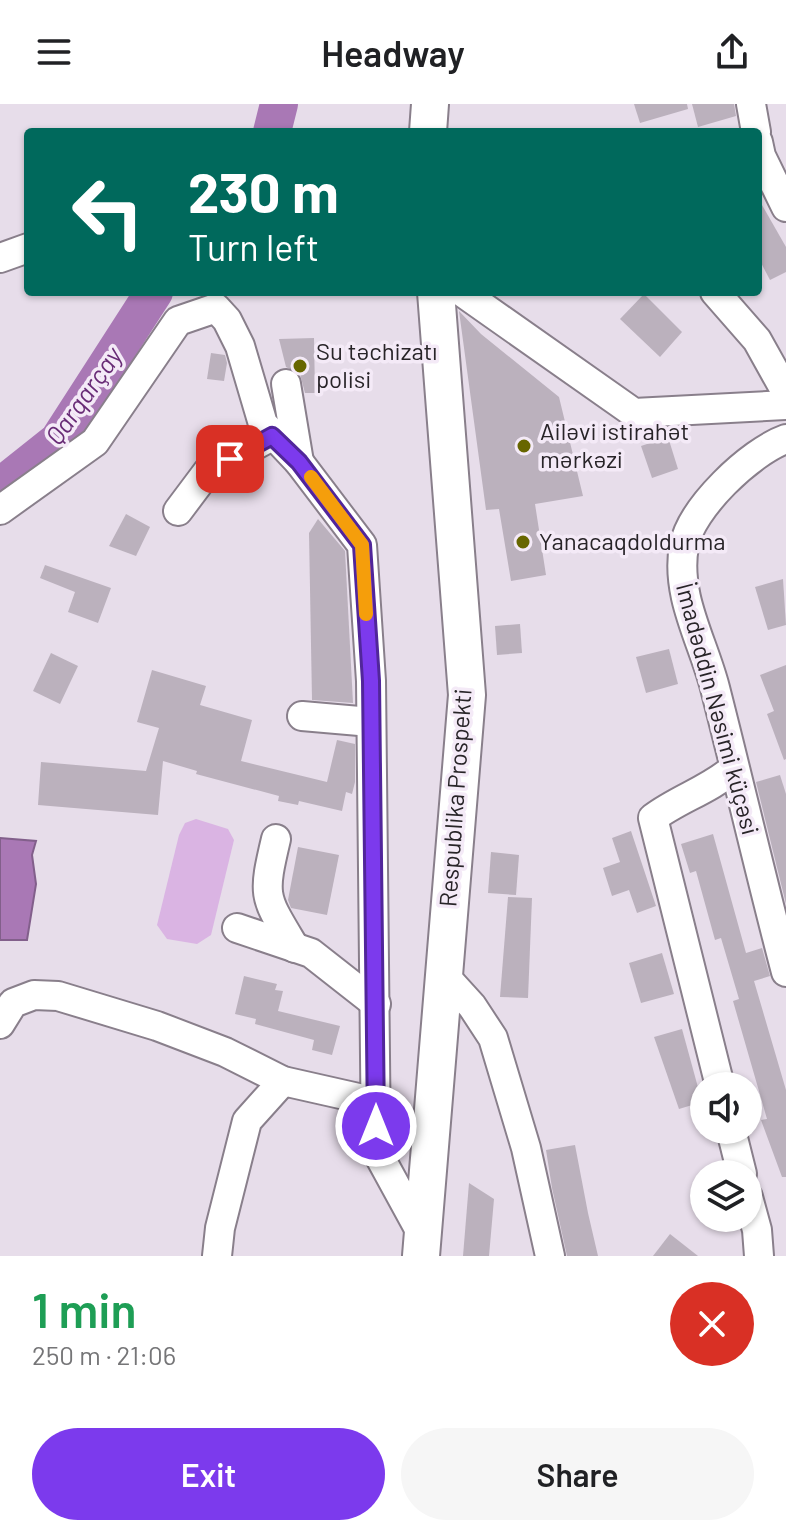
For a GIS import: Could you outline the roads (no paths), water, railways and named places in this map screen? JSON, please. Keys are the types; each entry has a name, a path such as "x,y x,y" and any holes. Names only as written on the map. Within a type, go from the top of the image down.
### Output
{"main road":[{"path":"428,128 430,104"},
{"name":"Respublika Prospekti","path":"422,1246 467,695 436,296"}],"street":[{"path":"751,104 755,128"},
{"path":"762,158 786,207"},
{"path":"0,258 24,249"},
{"path":"468,296 634,413 786,405"},
{"path":"718,296 757,340 786,392"},
{"path":"0,510 95,442 178,321 214,300 240,346 263,424 299,462 362,545 371,722 376,1150 422,1246"},
{"path":"286,384 299,462"},
{"path":"178,511 208,471 272,436"},
{"name":"İmadəddin Nəsimi küçəsi","path":"786,439 756,452 696,519 684,543 682,570 688,610 714,685 786,972"},
{"path":"302,716 371,722"},
{"path":"716,1072 653,818 715,785 733,769"},
{"path":"276,839 266,890 271,908 295,948"},
{"path":"237,928 311,953 376,1004"},
{"path":"442,973 472,1006 493,1038 526,1148 550,1256"},
{"path":"0,1024 13,1003 34,995 58,996 157,1026 225,1052 283,1081 376,1102"},
{"path":"217,1256 220,1228 247,1121 283,1081"},
{"path":"757,1232 759,1256"}],"waterway":[{"name":"Qarqarçay","path":"273,128 279,104"},
{"name":"Qarqarçay","path":"0,487 58,441 151,296"}],"place":[{"name":"Su təchizatı polisi","path":"300,366"},
{"name":"Ailəvi istirahət mərkəzi","path":"524,446"},
{"name":"Yanacaqdoldurma","path":"523,542"}]}
